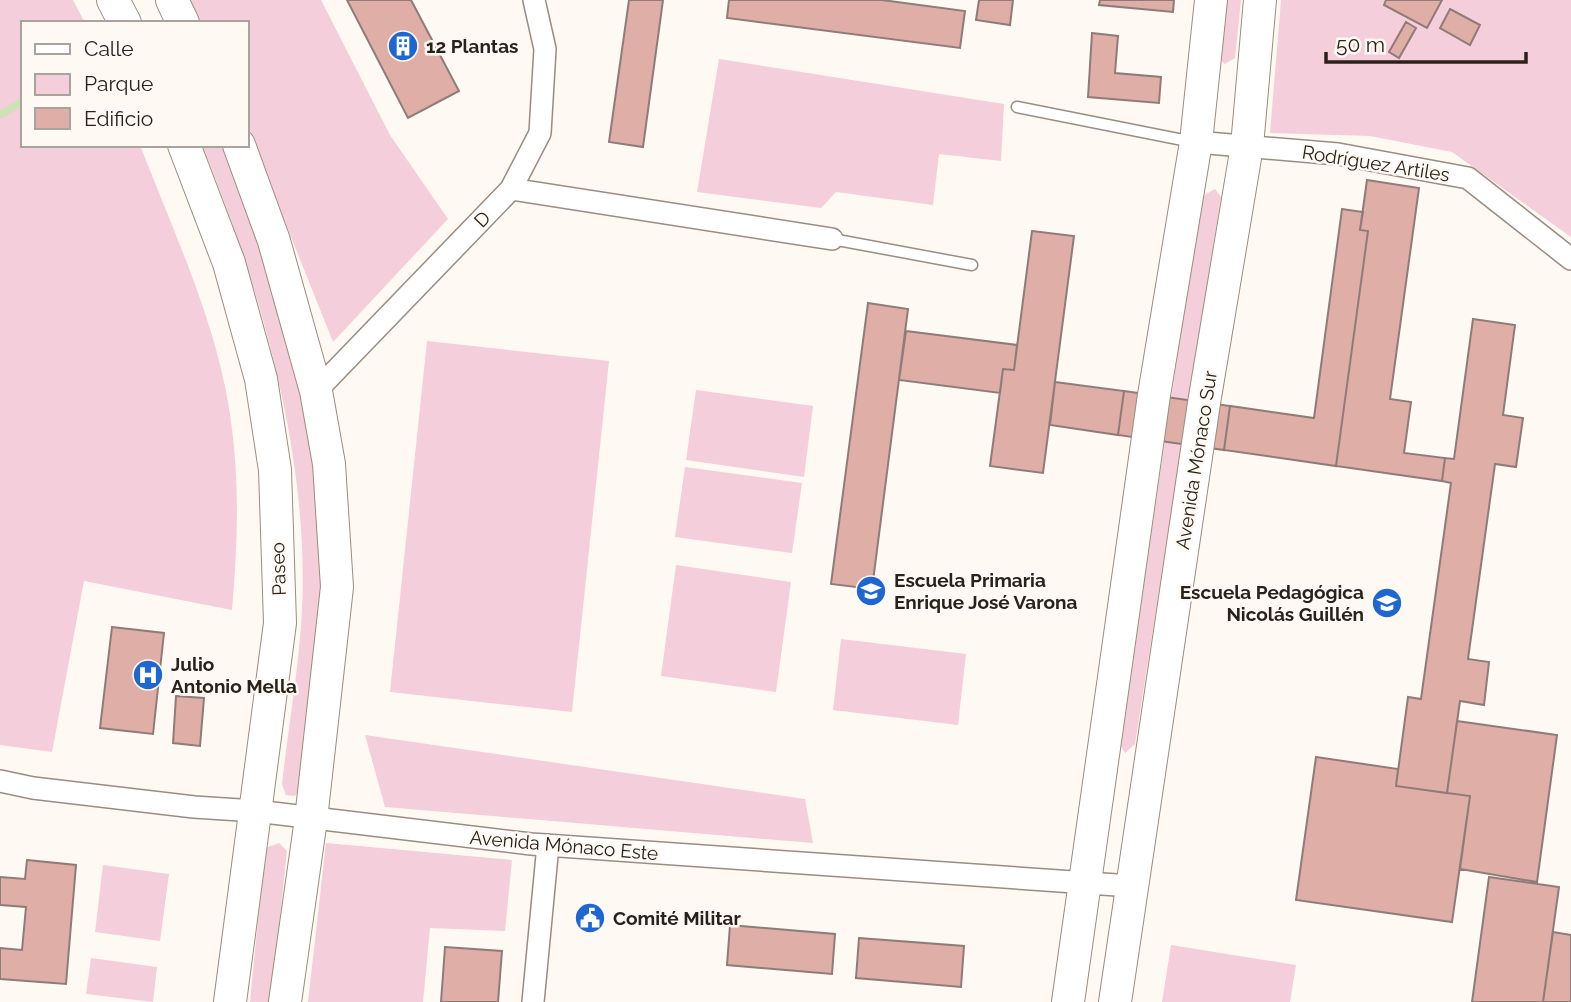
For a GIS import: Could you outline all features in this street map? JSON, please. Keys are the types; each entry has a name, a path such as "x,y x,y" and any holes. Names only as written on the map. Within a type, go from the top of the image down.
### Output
{"main road":[{"path":"113,0 124,21"},
{"path":"172,0 182,21"},
{"path":"1068,1002 1083,881 1154,395 1196,142 1211,0"},
{"name":"Avenida Mónaco Sur","path":"1115,1002 1247,146 1261,0"},
{"name":"Paseo","path":"185,147 229,263 261,379 275,470 280,623 230,1002"},
{"path":"240,147 274,241 316,391 329,464 337,587 311,819 285,1002"}],"street":[{"name":"D","path":"316,391 511,189 540,133 545,49 534,0"},
{"name":"Rodríguez Artiles","path":"1196,142 1338,154 1468,178 1571,259"},
{"path":"511,189 832,239"},
{"name":"Avenida Mónaco Este","path":"0,781 180,806 256,811 548,845 1131,886"},
{"path":"533,1002 548,845"}],"lane":[{"path":"1017,107 1196,142"},
{"path":"832,239 972,265"}],"green space":[{"path":"0,0 73,0 84,21 21,21 21,147 141,147 203,308 214,341 229,408 235,458 237,534 232,610 84,581 52,752 0,745"},
{"path":"186,0 321,0 390,135 448,219 333,342 248,130 248,21 196,21"},
{"path":"1224,0 1241,0 1235,58 1225,64 1217,57"},
{"path":"1281,0 1571,0 1571,237 1452,152 1370,136 1270,133"},
{"path":"719,59 1004,104 1001,161 939,154 933,205 836,192 821,208 697,192"},
{"path":"203,147 225,147 248,204 287,324 302,385 312,447 319,510 319,637 301,786 295,796 286,795 282,784 301,626 303,566 299,504 291,442 263,319 224,201"},
{"path":"1215,189 1221,197 1135,744 1125,753 1120,745 1201,197"},
{"path":"427,341 609,361 572,712 390,692"},
{"path":"696,390 813,406 804,477 686,460"},
{"path":"685,467 802,483 792,553 675,537"},
{"path":"676,565 791,582 776,692 661,676"},
{"path":"841,639 966,654 958,725 833,710"},
{"path":"365,735 805,799 813,843 385,807"},
{"path":"279,843 287,851 271,1002 250,1002 265,848"},
{"path":"326,843 512,860 505,931 430,928 423,1002 308,1002"},
{"path":"103,865 169,874 160,941 95,932"},
{"path":"1171,945 1296,965 1290,1002 1162,1002"},
{"path":"91,958 157,967 153,1002 86,994"}],"building":[{"name":"12 Plantas","path":"347,0 411,0 459,91 408,118"},
{"path":"629,0 663,0 643,147 609,142"},
{"path":"729,0 882,0 965,11 960,48 727,18"},
{"path":"979,0 1013,0 1010,25 976,20"},
{"path":"1100,0 1174,0 1173,12 1099,5"},
{"path":"1386,0 1442,0 1427,28 1384,5"},
{"path":"1450,9 1480,25 1470,45 1440,28"},
{"path":"1406,22 1416,28 1399,58 1389,52"},
{"path":"1092,33 1118,36 1115,73 1161,77 1159,103 1088,97"},
{"path":"1367,180 1419,188 1390,399 1411,402 1404,453 1445,458 1442,481 1336,466 1368,231 1360,230"},
{"path":"1342,209 1363,212 1360,230 1368,231 1336,466 1224,450 1230,406 1314,418"},
{"path":"1032,231 1074,236 1043,473 990,466 1003,369 1014,370"},
{"path":"868,303 908,309 872,589 831,584"},
{"path":"1473,319 1515,325 1503,415 1523,418 1516,467 1495,464 1468,659 1489,662 1484,705 1460,701 1447,793 1396,786 1408,697 1421,699 1451,483 1442,481 1445,458 1454,459"},
{"path":"906,331 1017,345 1014,370 1003,369 1000,393 899,380"},
{"path":"1055,382 1124,391 1118,435 1050,425"},
{"path":"1124,391 1230,406 1224,450 1118,435"},
{"path":"112,627 164,633 153,734 100,728"},
{"path":"176,696 204,698 200,746 173,743"},
{"path":"1457,721 1557,735 1537,882 1460,869 1470,796 1447,793"},
{"path":"1316,757 1398,769 1396,786 1470,796 1452,922 1296,900"},
{"path":"27,860 76,865 66,984 0,979 0,948 22,950 26,907 0,905 0,877 25,879"},
{"path":"1489,877 1559,887 1543,1002 1472,1002"},
{"path":"730,925 835,934 832,974 727,965"},
{"path":"1553,932 1571,935 1571,1002 1543,1002"},
{"path":"859,938 964,946 961,987 856,978"},
{"path":"445,947 502,951 498,1002 441,1002"}],"waterway":[{"path":"0,115 21,102"}],"place":[{"name":"12 Plantas","path":"403,46"},
{"name":"Escuela Primaria Enrique José Varona","path":"871,591"},
{"name":"Escuela Pedagógica Nicolás Guillén","path":"1387,603"},
{"name":"Julio Antonio Mella","path":"148,675"},
{"name":"Comité Militar","path":"590,918"}]}
